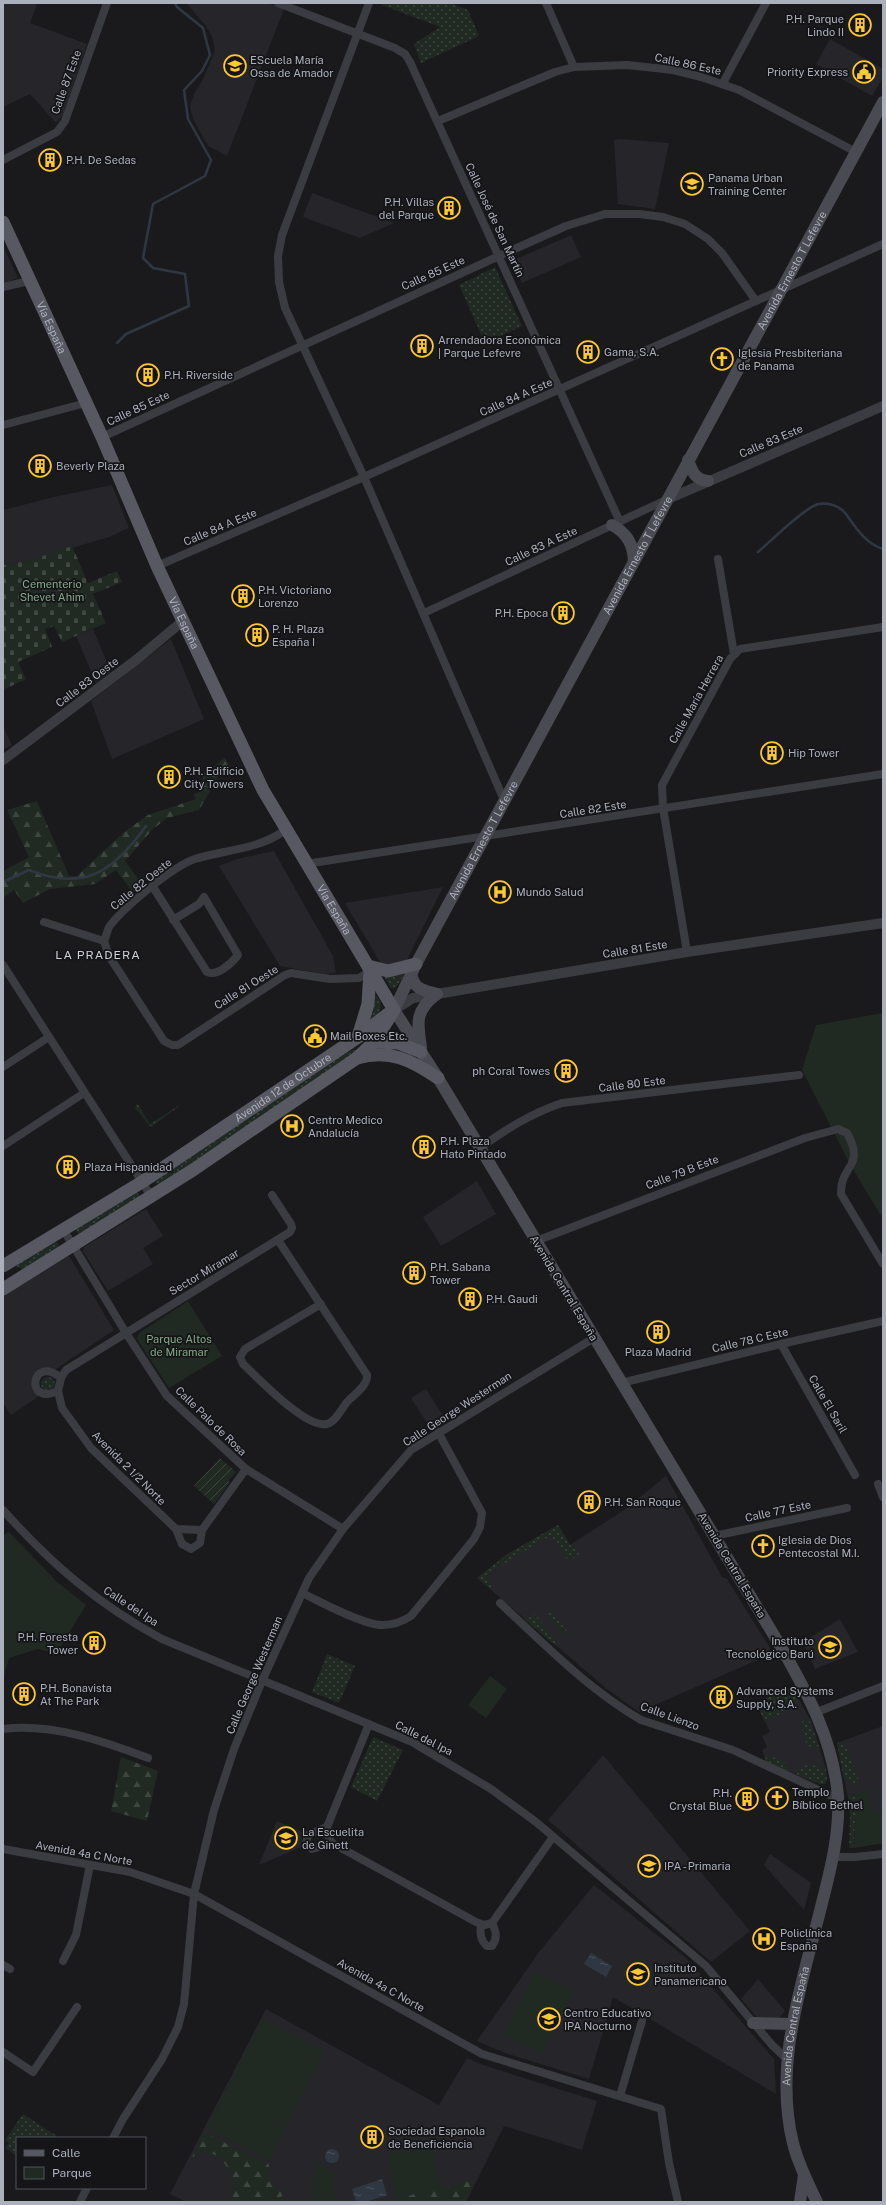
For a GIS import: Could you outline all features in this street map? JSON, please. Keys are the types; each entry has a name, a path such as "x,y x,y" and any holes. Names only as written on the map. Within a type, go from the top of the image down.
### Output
{"main road":[{"name":"Avenida Ernesto T Lefevre","path":"394,1010 414,969 504,800 883,102"},
{"name":"Vía España","path":"3,222 102,437 157,566 184,620 263,790 285,830 394,1010"},
{"path":"688,460 694,475 701,480 708,481"},
{"path":"616,524 627,537 632,548 634,561"},
{"path":"358,1037 368,1004 369,969 388,971 414,969 417,987 437,994"},
{"path":"374,1042 398,1043 421,1052 418,1021 426,1002 437,994"},
{"name":"Avenida 12 de Octubre","path":"3,1266 142,1182 358,1037 394,1010"},
{"name":"Avenida 12 de Octubre","path":"3,1289 239,1140 357,1058 374,1042 394,1010"},
{"name":"Avenida Central España","path":"394,1010 438,1078 622,1383 781,1647 817,1712 833,1763 838,1799 838,1825 834,1856 792,2024 788,2060 787,2109 793,2144 804,2174 817,2202"},
{"path":"357,1058 375,1054 397,1057 421,1067 438,1078"},
{"path":"3,1266 18,1279"},
{"path":"753,2023 792,2024"},
{"path":"800,2202 804,2174"}],"street":[{"name":"Calle 87 Este","path":"3,160 57,132 61,126 107,3"},
{"name":"Calle José de San Martín","path":"278,3 358,33 395,48 405,54 438,121 561,389 616,524"},
{"path":"369,3 282,235 279,282 285,308 300,345 364,477 504,800"},
{"path":"546,3 574,67"},
{"path":"723,83 766,3"},
{"name":"Calle 86 Este","path":"438,121 555,72 574,67 626,64 673,70 723,83 856,152"},
{"name":"Calle 85 Este","path":"102,437 300,345 566,226 605,214 639,214 663,217 685,224 708,239 733,266 756,301"},
{"name":"Calle 84 A Este","path":"157,566 364,477 883,244"},
{"path":"3,287 29,281"},
{"path":"3,425 86,403"},
{"name":"Calle 83 Este","path":"668,499 883,406"},
{"name":"Calle 83 A Este","path":"424,613 668,499"},
{"path":"718,559 734,654"},
{"name":"Calle 83 Oeste","path":"3,760 136,660 184,620"},
{"name":"Calle María Herrera","path":"687,952 661,791 664,778 734,654 740,649 883,626"},
{"name":"Calle 82 Este","path":"306,864 883,774"},
{"name":"Calle 82 Oeste","path":"104,941 108,929 117,916 178,867 194,859 274,839 285,830"},
{"path":"153,887 173,920 207,972 211,974 216,973 238,955 204,897 198,904 173,920"},
{"path":"44,922 104,941"},
{"name":"Calle 81 Este","path":"394,1010 413,998 687,952 883,923"},
{"name":"Calle 81 Oeste","path":"104,941 110,956 164,1041 172,1045 178,1045 285,975 291,973 330,979 359,978 369,969"},
{"path":"3,965 151,1196"},
{"path":"3,1067 49,1037"},
{"name":"Calle 80 Este","path":"480,1148 536,1111 562,1103 799,1075"},
{"path":"3,1146 84,1093"},
{"name":"Calle 79 B Este","path":"536,1241 805,1138 838,1129 847,1133 854,1150 854,1160 840,1182 840,1194 883,1264"},
{"name":"Sector Miramar","path":"126,1333 278,1240 292,1228 272,1195"},
{"name":"Calle Palo de Rosa","path":"63,1229 126,1333 167,1396 246,1469 343,1529"},
{"path":"278,1240 321,1304 365,1371 368,1378 335,1419 327,1424 316,1423 303,1417 243,1364 240,1357 245,1349 321,1304"},
{"name":"Calle 78 C Este","path":"622,1383 781,1344 882,1322"},
{"path":"58,1391 51,1394 43,1394 37,1389 35,1382 38,1374 45,1371 53,1372 61,1378 66,1370 126,1333"},
{"name":"Calle George Westerman","path":"114,2137 162,2059 178,2027 184,2004 194,1894 214,1810 234,1749 262,1681 302,1593 321,1560 343,1529 411,1450 438,1432 594,1338"},
{"name":"Calle El Saril","path":"781,1344 856,1475"},
{"name":"Avenida 2 1/2 Norte","path":"61,1378 58,1391 62,1408 91,1448 176,1529 182,1544 191,1549 200,1543 202,1530"},
{"path":"302,1593 381,1626 400,1623 412,1616 474,1539 480,1527 482,1513 468,1484 438,1432"},
{"path":"176,1529 202,1530 246,1469"},
{"path":"878,1484 883,1497"},
{"name":"Calle 77 Este","path":"714,1536 847,1508"},
{"name":"Calle del Ipa","path":"3,1510 30,1541 58,1568 134,1624 162,1639 412,1742 456,1767 515,1806 553,1836 706,1966 753,2023 788,2060"},
{"name":"Calle Lienzo","path":"500,1603 566,1664 606,1697 641,1720 733,1750 838,1799"},
{"path":"817,1712 883,1686"},
{"path":"369,1724 327,1827 328,1836 332,1843 481,1925 492,1923 553,1836"},
{"path":"3,1729 17,1728 88,1737 148,1758"},
{"path":"327,1827 308,1835 306,1843 312,1848 332,1843"},
{"name":"Avenida 4a C Norte","path":"3,1849 130,1872 194,1894 482,2054 661,2109 668,2163 676,2202"},
{"path":"834,1856 855,1857 883,1854"},
{"path":"63,1961 76,1936 90,1865"},
{"path":"481,1925 480,1933 483,1942 487,1946 492,1946 495,1942 496,1935 492,1923"},
{"path":"3,2052 33,2072 77,2007"},
{"path":"620,2096 642,2021"},
{"path":"80,2202 86,2189"}],"shaded area":[{"path":"3,3 32,3 37,5 30,23 87,44 63,115 56,123 30,94 3,107"},
{"name":"EScuela María Ossa de Amador","path":"186,3 267,3 284,9 227,156 208,146 193,119 190,106 194,94 202,81 215,51 212,37 206,26"},
{"path":"830,39 883,69 883,77 872,96 816,64"},
{"path":"620,139 669,143 655,209 618,204 614,140"},
{"path":"312,193 394,223 360,238 303,217"},
{"path":"571,235 581,257 522,283 512,261"},
{"path":"3,246 18,278 3,283"},
{"path":"112,485 129,528 109,537 28,561 3,565 3,510 54,497"},
{"path":"93,629 111,672 96,683 76,636"},
{"path":"171,639 204,719 112,759 91,701"},
{"path":"3,726 12,745 3,750"},
{"path":"274,851 333,956 336,973 325,974 280,966 219,866 237,859"},
{"path":"443,887 405,964 383,967 345,903"},
{"path":"477,1181 496,1214 441,1246 423,1217"},
{"path":"146,1209 163,1236 143,1248 153,1264 108,1291 83,1251 84,1247"},
{"path":"69,1256 114,1330 56,1369 43,1369 32,1381 34,1391 39,1396 11,1415 3,1403 3,1296"},
{"path":"426,1389 444,1417 429,1426 411,1398"},
{"path":"666,1476 722,1577 727,1579 773,1653 639,1712 607,1689 477,1578 507,1554 558,1525 570,1545 624,1510"},
{"name":"Instituto Tecnológico Barú","path":"840,1619 858,1652 815,1669 803,1642"},
{"path":"792,1687 812,1723 826,1769 827,1780 825,1784 820,1784 799,1776 766,1761 762,1750 767,1747 762,1736 770,1732 756,1703"},
{"path":"883,1726 883,1843 853,1848 856,1827 855,1794 848,1797 837,1743"},
{"name":"IPA - Primaria","path":"603,1755 750,1931 711,1962 548,1820"},
{"name":"La Escuelita de Ginett","path":"277,1821 302,1832 301,1847 259,1865"},
{"path":"770,1854 811,1883 804,1910 764,1865"},
{"name":"Instituto Panamericano","path":"594,1885 686,1958 774,2059 776,2094 613,1997 589,2079 505,2053 477,2041 539,1952"},
{"path":"758,1979 785,2011 777,2021 760,2021 741,1999"},
{"path":"266,2009 439,2105 467,2058 483,2065 597,2101 582,2150 504,2126 466,2202 186,2202 170,2194"}],"green space":[{"path":"383,3 450,3 468,10 479,36 421,63 414,44 440,27 382,5"},
{"path":"495,267 522,326 485,343 459,285"},
{"name":"Cementerio Shevet Ahim","path":"72,546 88,583 117,571 122,582 93,594 106,623 62,642 54,626 45,629 52,647 18,662 26,679 3,690 3,565 28,561"},
{"path":"225,758 230,767 218,777 199,810 167,818 152,830 125,861 144,887 134,894 116,870 95,884 50,889 23,903 14,890 3,898 3,871 29,857 7,810 37,801 69,876 77,876 124,832 148,815 196,799 194,794 201,791 198,782 203,780 202,774"},
{"path":"405,972 399,984 394,989 391,988 382,973"},
{"path":"376,995 381,1003 381,1007 376,1017 370,1023 374,996"},
{"path":"883,1013 883,1219 850,1164 802,1070 816,1025"},
{"path":"354,1050 357,1052 160,1186 155,1183 154,1181 343,1053"},
{"path":"137,1103 150,1124 178,1107 151,1127 135,1108"},
{"path":"137,1192 140,1197 80,1235 75,1230 76,1227"},
{"path":"54,1241 58,1243 59,1247 24,1270 13,1265"},
{"name":"Parque Altos de Miramar","path":"188,1301 222,1356 169,1388 137,1339 139,1333"},
{"path":"45,1377 51,1377 55,1381 55,1387 51,1391 45,1391 41,1387 41,1381"},
{"path":"220,1458 236,1472 228,1481 230,1482 214,1504 194,1486"},
{"path":"558,1525 570,1545 574,1546 579,1554 569,1562 551,1535 487,1574 493,1591 477,1578 508,1554"},
{"path":"9,1532 56,1581 86,1605 56,1654 38,1649 9,1658 3,1681 3,1535"},
{"path":"548,1606 569,1634 566,1636 550,1618"},
{"path":"535,1614 557,1642 553,1644 525,1620"},
{"path":"327,1654 355,1666 339,1703 312,1692"},
{"path":"490,1676 507,1689 486,1718 468,1705"},
{"path":"792,1687 799,1700 789,1710 765,1722 756,1703"},
{"path":"809,1719 819,1746 813,1748 807,1744 803,1733 802,1721"},
{"path":"373,1737 403,1750 377,1801 351,1787"},
{"path":"844,1741 859,1781 854,1783 844,1779 837,1743"},
{"path":"770,1756 787,1763 789,1769 784,1770 766,1761 765,1758"},
{"path":"121,1757 158,1771 147,1821 111,1811"},
{"path":"808,1764 826,1769 827,1780 825,1784 820,1784 797,1774 797,1772"},
{"path":"873,1789 874,1792 867,1795 873,1814 881,1812 883,1814 883,1843 853,1848 857,1806 855,1794"},
{"path":"855,1794 857,1806 853,1848 849,1848 850,1816 848,1797"},
{"path":"535,1972 573,1991 542,2054 504,2035"},
{"path":"263,2019 325,2052 269,2161 207,2128"},
{"path":"23,2114 57,2136 16,2137 16,2155 5,2148 9,2143 5,2140"},
{"path":"204,2133 269,2164 269,2177 282,2194 281,2202 232,2202 233,2175 219,2156 205,2152 192,2157"},
{"path":"430,2141 437,2162 434,2163 441,2185 398,2199 386,2155"},
{"path":"319,2162 336,2175 332,2183 338,2202 313,2202 313,2179"},
{"path":"469,2180 475,2182 465,2202 390,2202 441,2185 442,2189"}],"water":[{"path":"591,1953 612,1966 606,1977 584,1964"},
{"path":"332,2149 337,2151 339,2156 337,2161 332,2163 327,2161 325,2156 327,2151"},
{"path":"382,2179 387,2195 365,2202 356,2202 352,2189"}],"waterway":[{"path":"117,343 126,334 189,306 185,274 153,268 143,258 153,204 205,176 211,160 188,119 184,90 202,71 210,55 203,28 177,7 175,3"},
{"path":"758,552 788,525 818,504 834,505 843,511 857,530 866,539 883,549"},
{"path":"3,882 29,870 48,876 66,879 81,878 96,874 109,866 122,855 146,826"}],"place":[{"name":"P.H. Parque Lindo II","path":"860,25"},
{"name":"EScuela María Ossa de Amador","path":"235,66"},
{"name":"Priority Express","path":"864,72"},
{"name":"P.H. De Sedas","path":"50,160"},
{"name":"Panama Urban Training Center","path":"692,184"},
{"name":"P.H. Villas del Parque","path":"449,208"},
{"name":"Arrendadora Económica | Parque Lefevre","path":"422,346"},
{"name":"Gama, S.A.","path":"588,352"},
{"name":"Iglesia Presbiteriana de Panama","path":"722,359"},
{"name":"P.H. Riverside","path":"148,375"},
{"name":"Beverly Plaza","path":"40,466"},
{"name":"P.H. Victoriano Lorenzo","path":"243,596"},
{"name":"P.H. Epoca","path":"563,613"},
{"name":"P. H. Plaza España I","path":"257,635"},
{"name":"Hip Tower","path":"772,753"},
{"name":"P.H. Edificio City Towers","path":"169,777"},
{"name":"Mundo Salud","path":"500,892"},
{"name":"Mail Boxes Etc.","path":"315,1036"},
{"name":"ph Coral Towes","path":"566,1071"},
{"name":"Centro Medico Andalucía","path":"292,1126"},
{"name":"P.H. Plaza Hato Pintado","path":"424,1147"},
{"name":"Plaza Hispanidad","path":"68,1167"},
{"name":"P.H. Sabana Tower","path":"414,1273"},
{"name":"P.H. Gaudi","path":"470,1299"},
{"name":"Plaza Madrid","path":"658,1332"},
{"name":"P.H. San Roque","path":"589,1502"},
{"name":"Iglesia de Dios Pentecostal M.I.","path":"763,1546"},
{"name":"P.H. Foresta Tower","path":"94,1643"},
{"name":"Instituto Tecnológico Barú","path":"830,1647"},
{"name":"P.H. Bonavista At The Park","path":"24,1694"},
{"name":"Advanced Systems Supply, S.A.","path":"721,1697"},
{"name":"Templo Bíblico Bethel","path":"777,1798"},
{"name":"P.H. Crystal Blue","path":"747,1799"},
{"name":"La Escuelita de Ginett","path":"286,1838"},
{"name":"IPA - Primaria","path":"649,1866"},
{"name":"Policlínica España","path":"764,1939"},
{"name":"Instituto Panamericano","path":"638,1974"},
{"name":"Centro Educativo IPA Nocturno","path":"549,2019"},
{"name":"Sociedad Espanola de Beneficiencia","path":"372,2137"}],"district":[{"name":"LA PRADERA","path":"98,955"}]}
